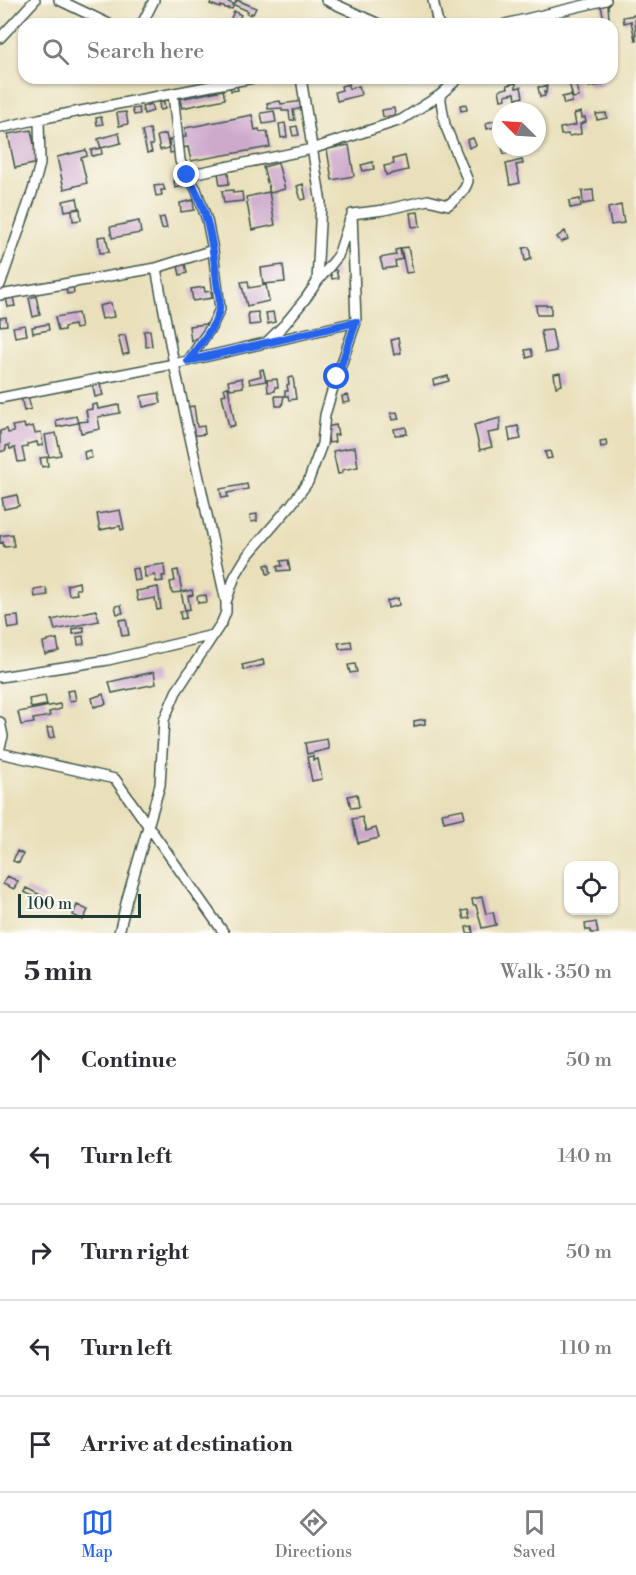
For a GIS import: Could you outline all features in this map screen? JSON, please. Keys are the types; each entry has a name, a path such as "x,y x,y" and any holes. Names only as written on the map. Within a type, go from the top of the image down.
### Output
{"street":[{"path":"0,38 34,0"},
{"path":"59,0 96,18"},
{"path":"145,18 154,0"},
{"path":"326,0 366,18"},
{"path":"433,0 437,18"},
{"path":"532,18 600,1"},
{"path":"546,18 550,14"},
{"path":"0,129 208,84"},
{"path":"302,84 321,203 317,282"},
{"path":"187,175 312,149 401,120 441,95 453,84"},
{"path":"173,93 180,160 196,189 207,220 220,309 212,326 188,361"},
{"path":"352,214 384,210 428,200 448,205 466,188 468,181 445,125 441,95"},
{"path":"0,285 40,164 39,119"},
{"path":"266,343 285,324 338,256 352,214"},
{"path":"226,602 235,576 247,556 308,482 322,444 325,415 356,322 352,214"},
{"path":"0,296 156,268 213,250"},
{"path":"119,933 160,784 165,720 176,692 222,622 226,612 226,602 174,364 156,268"},
{"path":"0,398 174,364 356,322"},
{"path":"0,677 108,660 213,635"},
{"path":"0,722 3,736 0,747"},
{"path":"0,753 115,779 220,931"}],"building":[{"path":"212,0 223,2 224,0 233,4 233,7 228,9 221,6 220,8 210,4"},
{"path":"237,0 256,8 253,14 250,15 248,11 234,5"},
{"path":"608,5 609,18 604,18 601,6"},
{"path":"234,11 241,15 239,18 231,18"},
{"path":"635,15 636,40 631,21 624,23 623,17"},
{"path":"237,84 238,90 231,91 230,85"},
{"path":"349,84 349,89 359,86 361,95 337,101 335,92 342,90 341,86"},
{"path":"516,84 516,88 521,87 523,97 516,99 515,93 505,95 506,99 501,100 499,90 508,88 507,85"},
{"path":"570,84 576,84 579,97 573,98"},
{"path":"588,84 602,85 589,87"},
{"path":"547,86 545,96 540,97 538,87"},
{"path":"223,90 225,99 182,108 180,99"},
{"path":"571,95 572,102 564,104 562,97"},
{"path":"280,101 281,104 303,101 303,108 293,110 295,120 290,120 289,111 282,111 282,108 268,109 267,103"},
{"path":"164,102 165,109 160,110 159,103"},
{"path":"151,104 153,111 144,114 142,107"},
{"path":"466,104 467,110 461,111 460,105"},
{"path":"139,108 140,114 134,115 132,109"},
{"path":"394,108 395,115 383,117 382,110"},
{"path":"274,111 276,122 263,124 261,113"},
{"path":"126,112 128,124 119,126 117,113"},
{"path":"581,112 586,122 580,124 581,134 561,135 560,128 576,125 574,114"},
{"path":"606,113 607,118 597,120 596,114"},
{"path":"252,115 255,130 267,131 270,147 191,161 188,147 183,148 179,137 186,137 185,128"},
{"path":"101,117 103,124 97,125 96,118"},
{"path":"492,121 492,128 487,129 486,123"},
{"path":"285,123 287,137 281,138 279,124"},
{"path":"297,126 299,135 293,136 291,127"},
{"path":"150,129 153,145 150,145 152,152 147,153 142,131"},
{"path":"31,130 38,163 15,168 8,134"},
{"path":"119,133 121,143 101,148 98,139"},
{"path":"166,134 169,148 160,150 157,136"},
{"path":"473,138 476,145 469,148 467,140"},
{"path":"176,139 177,152 170,153 169,140"},
{"path":"349,145 354,176 332,180 327,149"},
{"path":"101,148 102,154 92,156 91,150"},
{"path":"86,150 87,156 81,158 87,183 64,189 57,157"},
{"path":"405,156 408,170 386,175 384,166 394,164 393,159"},
{"path":"522,160 523,164 516,165 520,183 510,185 506,164"},
{"path":"373,162 374,169 363,171 361,165"},
{"path":"278,163 285,189 270,193 263,167"},
{"path":"228,172 229,184 220,185 218,173"},
{"path":"183,179 184,186 175,188 174,180"},
{"path":"303,184 306,199 301,200 297,186"},
{"path":"163,185 165,190 161,190 162,195 156,196 154,186"},
{"path":"233,190 233,193 242,192 243,201 224,203 222,191"},
{"path":"593,190 594,202 583,204 582,191"},
{"path":"269,192 275,225 252,230 246,197"},
{"path":"77,198 79,208 65,211 63,201"},
{"path":"580,199 581,206 570,208 569,201"},
{"path":"193,200 194,210 181,212 180,203"},
{"path":"621,205 624,223 611,225 608,208"},
{"path":"80,209 81,220 73,221 72,210"},
{"path":"418,212 420,226 412,227 410,213"},
{"path":"164,217 167,228 162,229 159,218"},
{"path":"139,221 141,233 112,238 110,227"},
{"path":"565,231 568,239 561,242 557,237"},
{"path":"106,236 109,252 100,253 98,237"},
{"path":"408,247 413,272 406,273 401,248"},
{"path":"529,247 531,259 525,261 523,248"},
{"path":"400,249 402,259 395,261 396,267 383,269 380,258 396,255 395,250"},
{"path":"185,264 187,273 180,275 178,266"},
{"path":"283,265 285,282 263,284 261,268"},
{"path":"336,270 338,278 332,279 330,271"},
{"path":"248,281 249,288 266,285 269,301 247,306 241,282"},
{"path":"73,286 74,293 67,294 66,287"},
{"path":"204,287 205,292 211,291 212,298 193,301 191,289"},
{"path":"36,296 40,315 33,317 29,298"},
{"path":"13,297 15,306 8,307 6,298"},
{"path":"111,303 114,317 102,319 99,306"},
{"path":"536,305 551,305 551,315 537,315"},
{"path":"258,312 260,324 249,325 248,313"},
{"path":"273,312 275,322 268,324 266,313"},
{"path":"78,313 81,328 75,329 74,325 58,331 55,317"},
{"path":"6,317 7,325 0,326 0,318"},
{"path":"48,324 49,330 33,333 32,327"},
{"path":"207,324 202,335 191,341 189,326"},
{"path":"25,325 27,335 15,337 13,327"},
{"path":"150,330 152,346 146,347 144,331"},
{"path":"552,330 556,351 545,353 541,331"},
{"path":"125,335 129,353 123,355 118,336"},
{"path":"398,338 401,353 394,355 391,340"},
{"path":"531,349 533,356 527,358 525,350"},
{"path":"263,369 266,381 250,384 249,379 261,376 260,370"},
{"path":"560,373 562,385 556,387 554,374"},
{"path":"448,376 449,381 434,385 433,380"},
{"path":"293,377 296,399 289,400 288,396 285,396 285,391 288,391 288,378"},
{"path":"242,378 243,387 230,389 228,381"},
{"path":"277,379 278,387 275,387 275,391 268,392 267,380"},
{"path":"99,381 103,395 95,397 92,382"},
{"path":"228,387 235,425 229,427 222,395 226,394 224,388"},
{"path":"159,393 161,403 143,407 141,396"},
{"path":"348,395 350,402 343,403 342,396"},
{"path":"28,396 31,409 24,411 21,397"},
{"path":"275,396 284,396 282,406 276,406"},
{"path":"97,404 98,409 119,405 120,413 98,417 100,429 81,433 79,422 88,421 86,410 92,409 92,405"},
{"path":"194,406 197,427 204,426 205,434 191,436 187,407"},
{"path":"397,412 399,419 393,420 391,413"},
{"path":"76,416 78,423 57,427 56,420"},
{"path":"500,418 499,431 488,433 492,447 480,450 474,425"},
{"path":"24,424 25,428 33,426 35,433 41,432 43,445 38,446 37,442 27,444 27,447 22,448 25,461 18,462 15,448 10,449 9,445 6,446 6,450 0,452 0,431 7,429 8,433 14,432 12,426"},
{"path":"336,425 338,435 334,435 335,442 329,443 326,427"},
{"path":"518,426 521,439 510,441 508,428"},
{"path":"406,427 407,434 395,435 394,429"},
{"path":"56,433 61,455 49,457 45,435"},
{"path":"606,440 607,446 601,447 600,441"},
{"path":"355,447 358,467 342,470 342,473 338,474 333,451"},
{"path":"90,450 92,458 85,459 84,452"},
{"path":"550,451 552,458 547,459 545,452"},
{"path":"47,457 48,466 42,467 40,458"},
{"path":"247,484 248,489 227,493 228,497 222,498 220,489"},
{"path":"17,495 19,506 4,509 2,498"},
{"path":"120,510 124,529 121,530 120,526 100,530 97,514"},
{"path":"257,514 257,521 251,522 250,515"},
{"path":"12,534 14,546 4,547 3,542 0,543 0,536"},
{"path":"288,560 290,570 278,571 277,566 282,566 281,561"},
{"path":"164,564 163,581 156,582 155,575 145,577 144,567"},
{"path":"269,564 271,573 267,574 265,565"},
{"path":"138,568 140,580 134,581 132,569"},
{"path":"178,570 182,592 172,593 170,582 175,581 173,571"},
{"path":"79,582 80,589 76,589 77,594 69,595 67,585"},
{"path":"158,587 161,609 157,610 155,598 138,601 136,591"},
{"path":"46,588 48,595 35,597 34,590"},
{"path":"192,590 193,595 188,596 190,609 185,610 181,592"},
{"path":"206,595 207,602 198,603 197,596"},
{"path":"398,598 399,605 388,608 387,601"},
{"path":"121,605 123,613 117,614 115,606"},
{"path":"96,610 99,621 55,630 52,620"},
{"path":"185,611 186,618 181,619 180,612"},
{"path":"18,616 19,627 8,629 6,617"},
{"path":"126,619 129,635 122,636 119,620"},
{"path":"84,627 84,632 73,634 73,629"},
{"path":"83,636 84,644 78,645 77,637"},
{"path":"57,639 59,651 45,654 43,642"},
{"path":"351,641 352,648 340,649 338,643"},
{"path":"263,660 264,665 244,670 242,665"},
{"path":"355,664 357,672 350,673 348,665"},
{"path":"154,672 156,684 112,693 109,682"},
{"path":"74,690 76,700 69,701 67,691"},
{"path":"103,694 106,704 94,707 92,698"},
{"path":"45,696 47,705 31,708 29,699"},
{"path":"60,704 61,709 49,712 50,716 33,719 34,723 21,725 18,712"},
{"path":"425,719 425,724 414,726 414,721"},
{"path":"53,727 55,737 49,738 47,728"},
{"path":"327,739 329,749 307,754 305,743"},
{"path":"313,756 313,760 318,759 322,779 312,781 307,757"},
{"path":"357,794 359,807 351,808 348,796"},
{"path":"463,809 465,817 444,822 442,813"},
{"path":"362,817 366,831 376,828 379,838 358,843 352,819"},
{"path":"17,851 23,854 19,863 13,861"},
{"path":"7,876 18,881 14,889 3,884"},
{"path":"26,888 45,897 43,901 24,892"},
{"path":"482,897 486,914 493,912 496,925 482,928 476,905 473,905 472,899"},
{"path":"77,905 88,910 83,920 73,915"},
{"path":"468,910 470,918 464,919 462,911"},
{"path":"596,922 598,933 586,930 585,924"},
{"path":"472,926 473,933 467,933 466,927"}],"route":[{"path":"187,175 196,189 207,220 220,309 212,326 188,361 356,322 337,377"}]}
